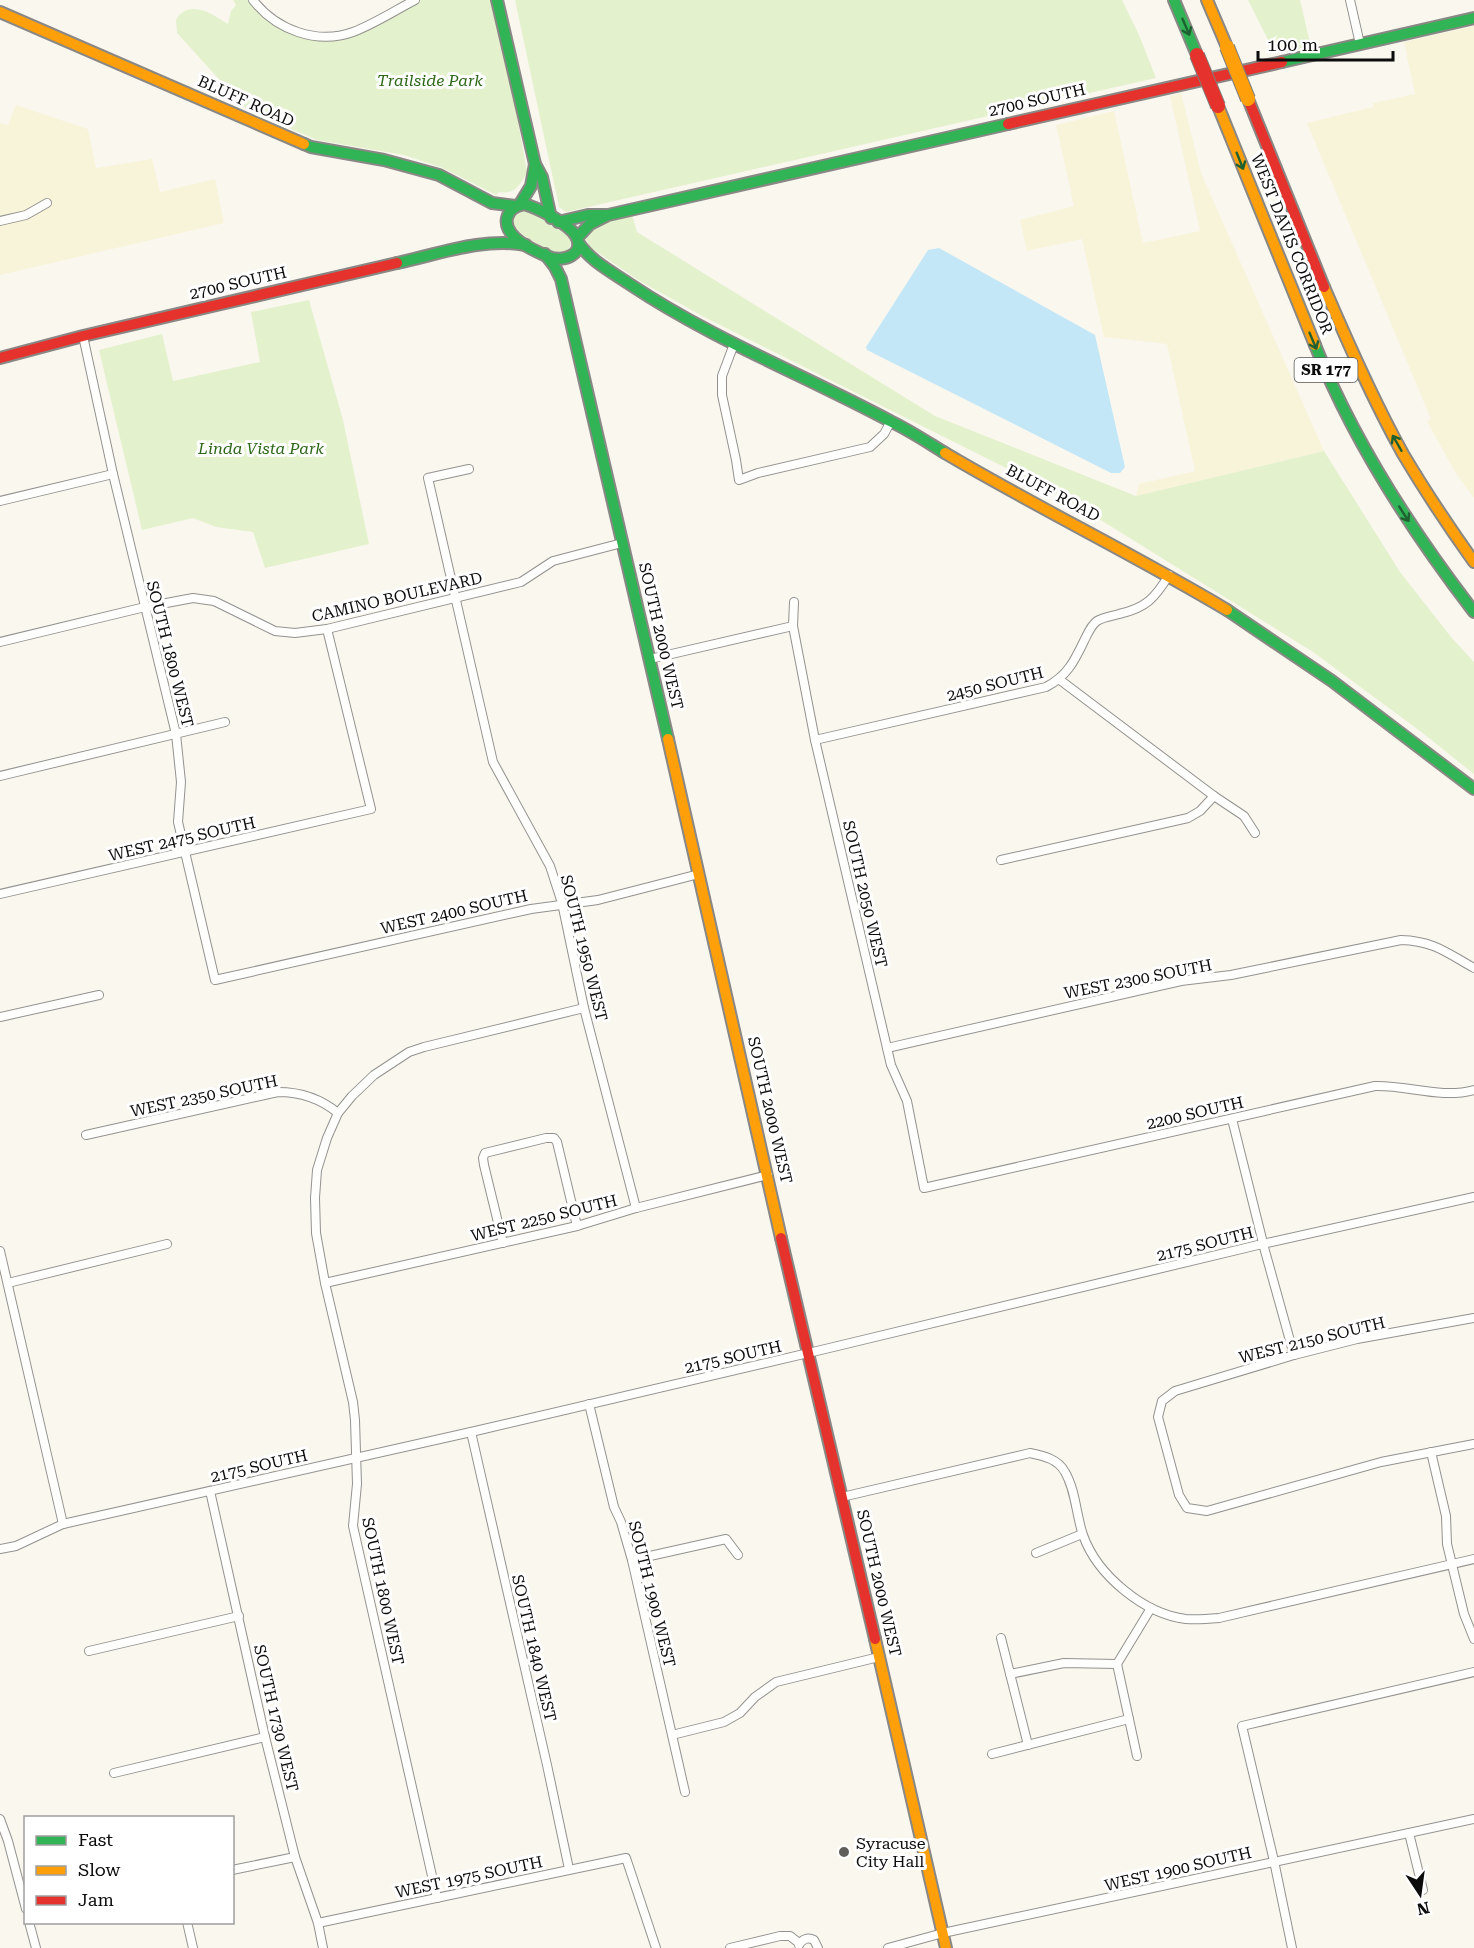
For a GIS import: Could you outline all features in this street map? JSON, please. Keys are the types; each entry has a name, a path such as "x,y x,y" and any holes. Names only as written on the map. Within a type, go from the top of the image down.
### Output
{"main road":[{"path":"497,0 535,164 542,177 555,220 588,215 608,215"},
{"name":"WEST DAVIS CORRIDOR","path":"1174,0 1338,397 1402,512 1474,612"},
{"name":"WEST DAVIS CORRIDOR","path":"1207,0 1348,346 1376,405 1427,494 1474,562"},
{"name":"BLUFF ROAD","path":"0,12 311,147 384,160 439,175 496,208 512,235 529,246 556,260 570,258 595,261"},
{"name":"2700 SOUTH","path":"608,215 1474,18"},
{"path":"507,224 509,212 526,197 531,187 535,164"},
{"name":"BLUFF ROAD","path":"485,200 500,205 533,206 572,230 584,252 595,261 679,315 891,421 991,480 1169,575 1239,617 1332,681 1474,789"},
{"path":"561,279 570,258 577,250 578,240 590,224 608,215"},
{"name":"2700 SOUTH","path":"485,243 496,237 507,224"},
{"name":"2700 SOUTH","path":"0,358 83,336 485,243 510,242 529,246"},
{"name":"SOUTH 2000 WEST","path":"545,254 561,279 946,1948"}],"street":[{"path":"253,0 270,18 291,30 311,36 351,33 415,0"},
{"path":"1350,0 1360,44"},
{"path":"0,221 26,215 47,203"},
{"name":"SOUTH 1800 WEST","path":"83,336 112,474 176,734 181,782 178,822 215,980"},
{"path":"734,344 722,376 722,395 739,480 758,473 870,447 884,434 891,421"},
{"name":"SOUTH 1950 WEST","path":"469,469 428,478 455,599 493,762 550,866 562,903 584,1008 636,1208"},
{"path":"0,501 112,474"},
{"name":"CAMINO BOULEVARD","path":"0,642 193,598 214,600 275,631 295,633 327,628 521,582 553,561 622,543"},
{"name":"2450 SOUTH","path":"815,741 1046,687 1060,680 1075,661 1095,622 1130,612 1148,603 1169,575"},
{"name":"SOUTH 2050 WEST","path":"794,602 793,626 815,741 891,1065 907,1101 924,1188"},
{"path":"650,659 793,626"},
{"name":"WEST 2475 SOUTH","path":"0,894 370,809 327,628"},
{"path":"1060,680 1244,816 1255,832"},
{"path":"0,776 225,723"},
{"path":"1001,860 1188,818 1200,811 1214,796"},
{"name":"WEST 2400 SOUTH","path":"215,980 519,911 562,903 598,900 699,874"},
{"name":"WEST 2300 SOUTH","path":"887,1048 1180,981 1231,975 1401,940 1418,940 1432,944 1474,969"},
{"path":"0,1017 99,995"},
{"path":"338,1113 374,1075 409,1052 584,1008"},
{"name":"2200 SOUTH","path":"924,1188 1375,1086 1393,1086 1444,1094 1474,1090"},
{"name":"WEST 2350 SOUTH","path":"86,1135 278,1092 292,1092 308,1096 338,1113"},
{"name":"SOUTH 1800 WEST","path":"338,1113 317,1170 316,1233 325,1283 353,1402 357,1484 353,1526 437,1898"},
{"path":"1232,1119 1294,1355"},
{"path":"503,1243 483,1158 485,1154 546,1138 554,1138 556,1142 577,1226"},
{"name":"WEST 2250 SOUTH","path":"325,1283 577,1226 636,1208 768,1175"},
{"name":"2175 SOUTH","path":"0,1549 16,1546 63,1524 471,1432 1264,1243 1474,1197"},
{"path":"8,1283 167,1245"},
{"path":"0,1251 63,1524"},
{"name":"WEST 2150 SOUTH","path":"1431,1452 1381,1462 1208,1511 1187,1508 1179,1495 1158,1417 1162,1401 1175,1391 1356,1339 1474,1318"},
{"name":"SOUTH 1900 WEST","path":"589,1404 614,1507 621,1522 632,1560 685,1792"},
{"name":"SOUTH 1840 WEST","path":"471,1432 569,1869"},
{"path":"1474,1444 1431,1452 1446,1516 1447,1544 1464,1614 1474,1639"},
{"path":"842,1497 1030,1453 1052,1459 1065,1472 1082,1534 1097,1563 1111,1579 1151,1608 1184,1619 1219,1618 1474,1558"},
{"name":"SOUTH 1730 WEST","path":"210,1491 265,1737 295,1857 318,1923 323,1948"},
{"path":"1035,1553 1082,1534"},
{"path":"632,1560 726,1539 738,1555"},
{"path":"1137,1756 1117,1664 1151,1608"},
{"path":"89,1651 239,1616"},
{"path":"1001,1638 1028,1745"},
{"path":"672,1735 724,1722 740,1713 755,1697 776,1682 879,1657"},
{"path":"1010,1674 1064,1663 1117,1664"},
{"path":"1292,1948 1242,1726 1474,1672"},
{"path":"992,1754 1129,1719"},
{"path":"114,1773 265,1737"},
{"path":"0,1819 24,1901"},
{"name":"WEST 1900 SOUTH","path":"888,1948 943,1933 1474,1819"},
{"path":"1409,1833 1422,1890"},
{"path":"234,1870 295,1857"},
{"name":"WEST 1975 SOUTH","path":"318,1923 626,1858 656,1948"},
{"path":"29,1924 36,1948"},
{"path":"187,1924 194,1948"},
{"path":"730,1948 780,1936 790,1936 799,1946 804,1939 811,1939 816,1942 818,1948"}],"shaded area":[{"path":"1474,26 1474,498 1455,472 1427,421 1431,419 1307,123 1373,107 1373,103 1415,94 1404,42"},
{"path":"1181,93 1201,173 1324,451 1136,496 1139,484 1195,471 1167,344 1104,337 1082,239 1027,251 1020,220 1074,206 1056,125 1114,111 1143,243 1200,231 1170,96"},
{"path":"16,105 88,129 96,168 152,159 160,192 215,179 224,223 0,275 0,123 8,125"}],"green space":[{"name":"Trailside Park","path":"233,0 253,0 270,17 311,36 351,33 415,0 496,0 527,172 522,181 513,190 505,193 499,192 496,195 443,168 404,155 317,140 247,110 177,33 176,20 179,15 191,9 204,11 228,24 231,11 236,5"},
{"path":"515,0 1122,0 1156,78 566,212 559,207"},
{"path":"1248,0 1300,0 1311,47 1275,54"},
{"path":"523,210 529,211 567,234 571,240 569,250 564,254 558,254 523,235 512,221 514,215"},
{"path":"632,215 637,232 935,416 1136,496 1324,451 1400,572 1451,637 1474,662 1474,774 1313,652 1062,496 704,317 638,280 590,247 586,234 597,225"},
{"name":"Linda Vista Park","path":"309,300 343,420 369,544 265,568 253,532 216,527 193,518 142,530 99,350 162,334 173,381 260,362 251,312"}],"water":[{"path":"939,248 1095,335 1125,467 1120,473 1111,473 867,350 866,347 928,250"}],"traffic: fast":[{"path":"497,0 535,164 542,177 551,218"},
{"path":"1174,0 1197,55"},
{"path":"1282,62 1474,18"},
{"path":"577,238 590,224 608,215 1008,124"},
{"path":"304,144 384,160 439,175 492,203 516,206"},
{"path":"520,204 531,186 535,164"},
{"path":"524,204 552,217 572,231 578,242 576,252 572,256 555,259 515,238 507,225 507,218 513,208 524,204"},
{"path":"558,222 588,215 605,215"},
{"path":"578,242 602,266 694,323 858,404 945,453"},
{"path":"397,263 477,245 494,243 526,245"},
{"path":"545,254 561,279 668,739"},
{"path":"1315,345 1347,416 1385,484 1428,549 1474,612"},
{"path":"1227,610 1332,681 1474,789"}],"traffic: slow":[{"path":"1207,0 1227,47"},
{"path":"0,12 304,144"},
{"path":"1227,47 1248,99"},
{"path":"1218,106 1315,345"},
{"path":"1324,287 1392,434 1437,509 1474,562"},
{"path":"945,453 1227,610"},
{"path":"668,739 781,1238"},
{"path":"875,1639 946,1948"}],"traffic: jam":[{"path":"1197,55 1218,106"},
{"path":"1008,124 1282,62"},
{"path":"1248,99 1324,287"},
{"path":"0,358 83,336 397,263"},
{"path":"781,1238 875,1639"}],"place":[{"name":"Syracuse City Hall","path":"844,1852"}]}
